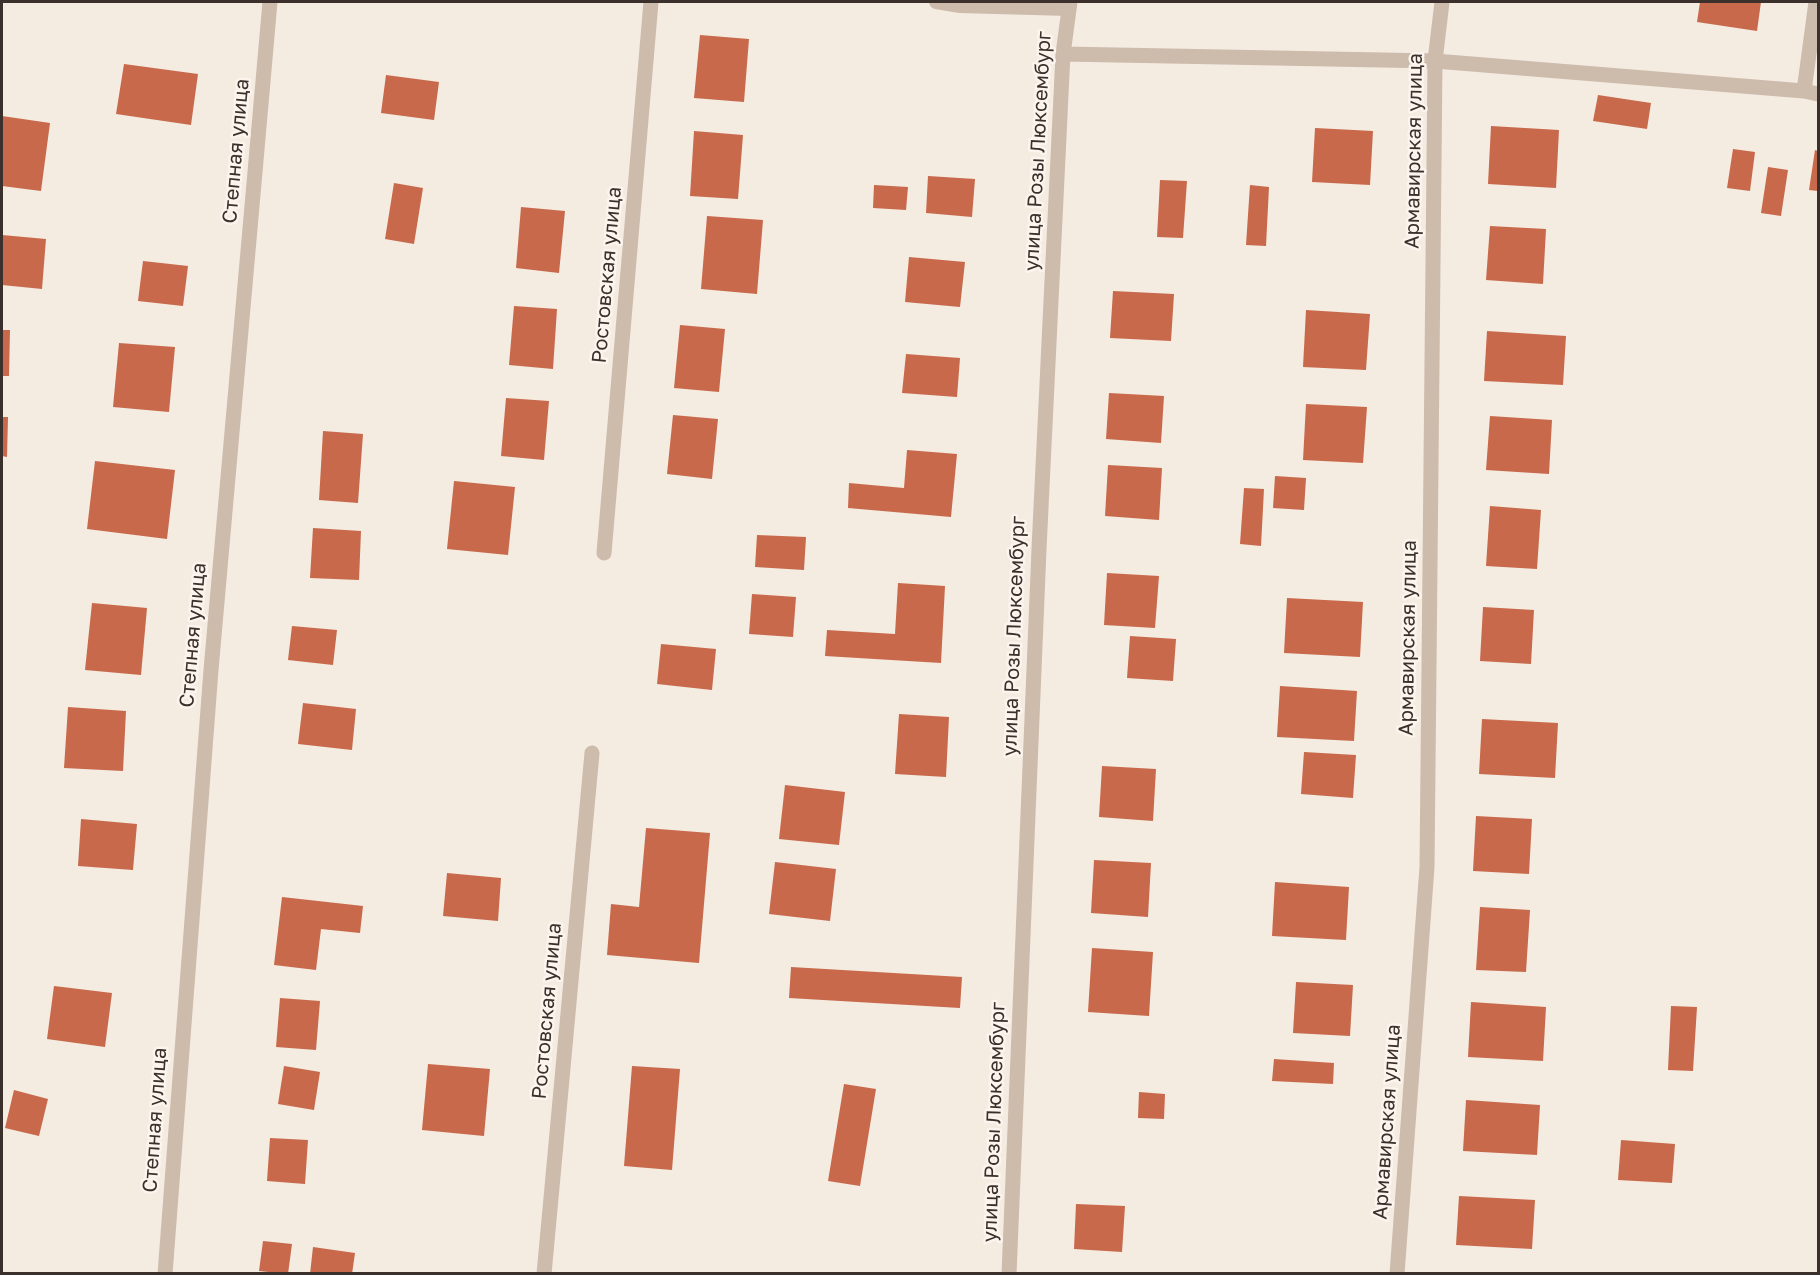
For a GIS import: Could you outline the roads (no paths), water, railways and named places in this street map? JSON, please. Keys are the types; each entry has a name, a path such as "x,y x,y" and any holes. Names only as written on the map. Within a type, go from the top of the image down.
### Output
{"street":[{"name":"Степная улица","path":"165,1274 211,670 270,2"},
{"name":"Ростовская улица","path":"604,553 651,2"},
{"name":"Армавирская улица","path":"1397,1274 1426,867 1435,61 1442,2"},
{"path":"1063,54 1435,61 1811,93 1816,2"},
{"name":"улица Розы Люксембург","path":"1009,1274 1039,549 1063,54 1069,5"},
{"name":"Ростовская улица","path":"544,1274 592,753"}],"lane":[{"path":"936,2 960,6 1069,5"}]}
